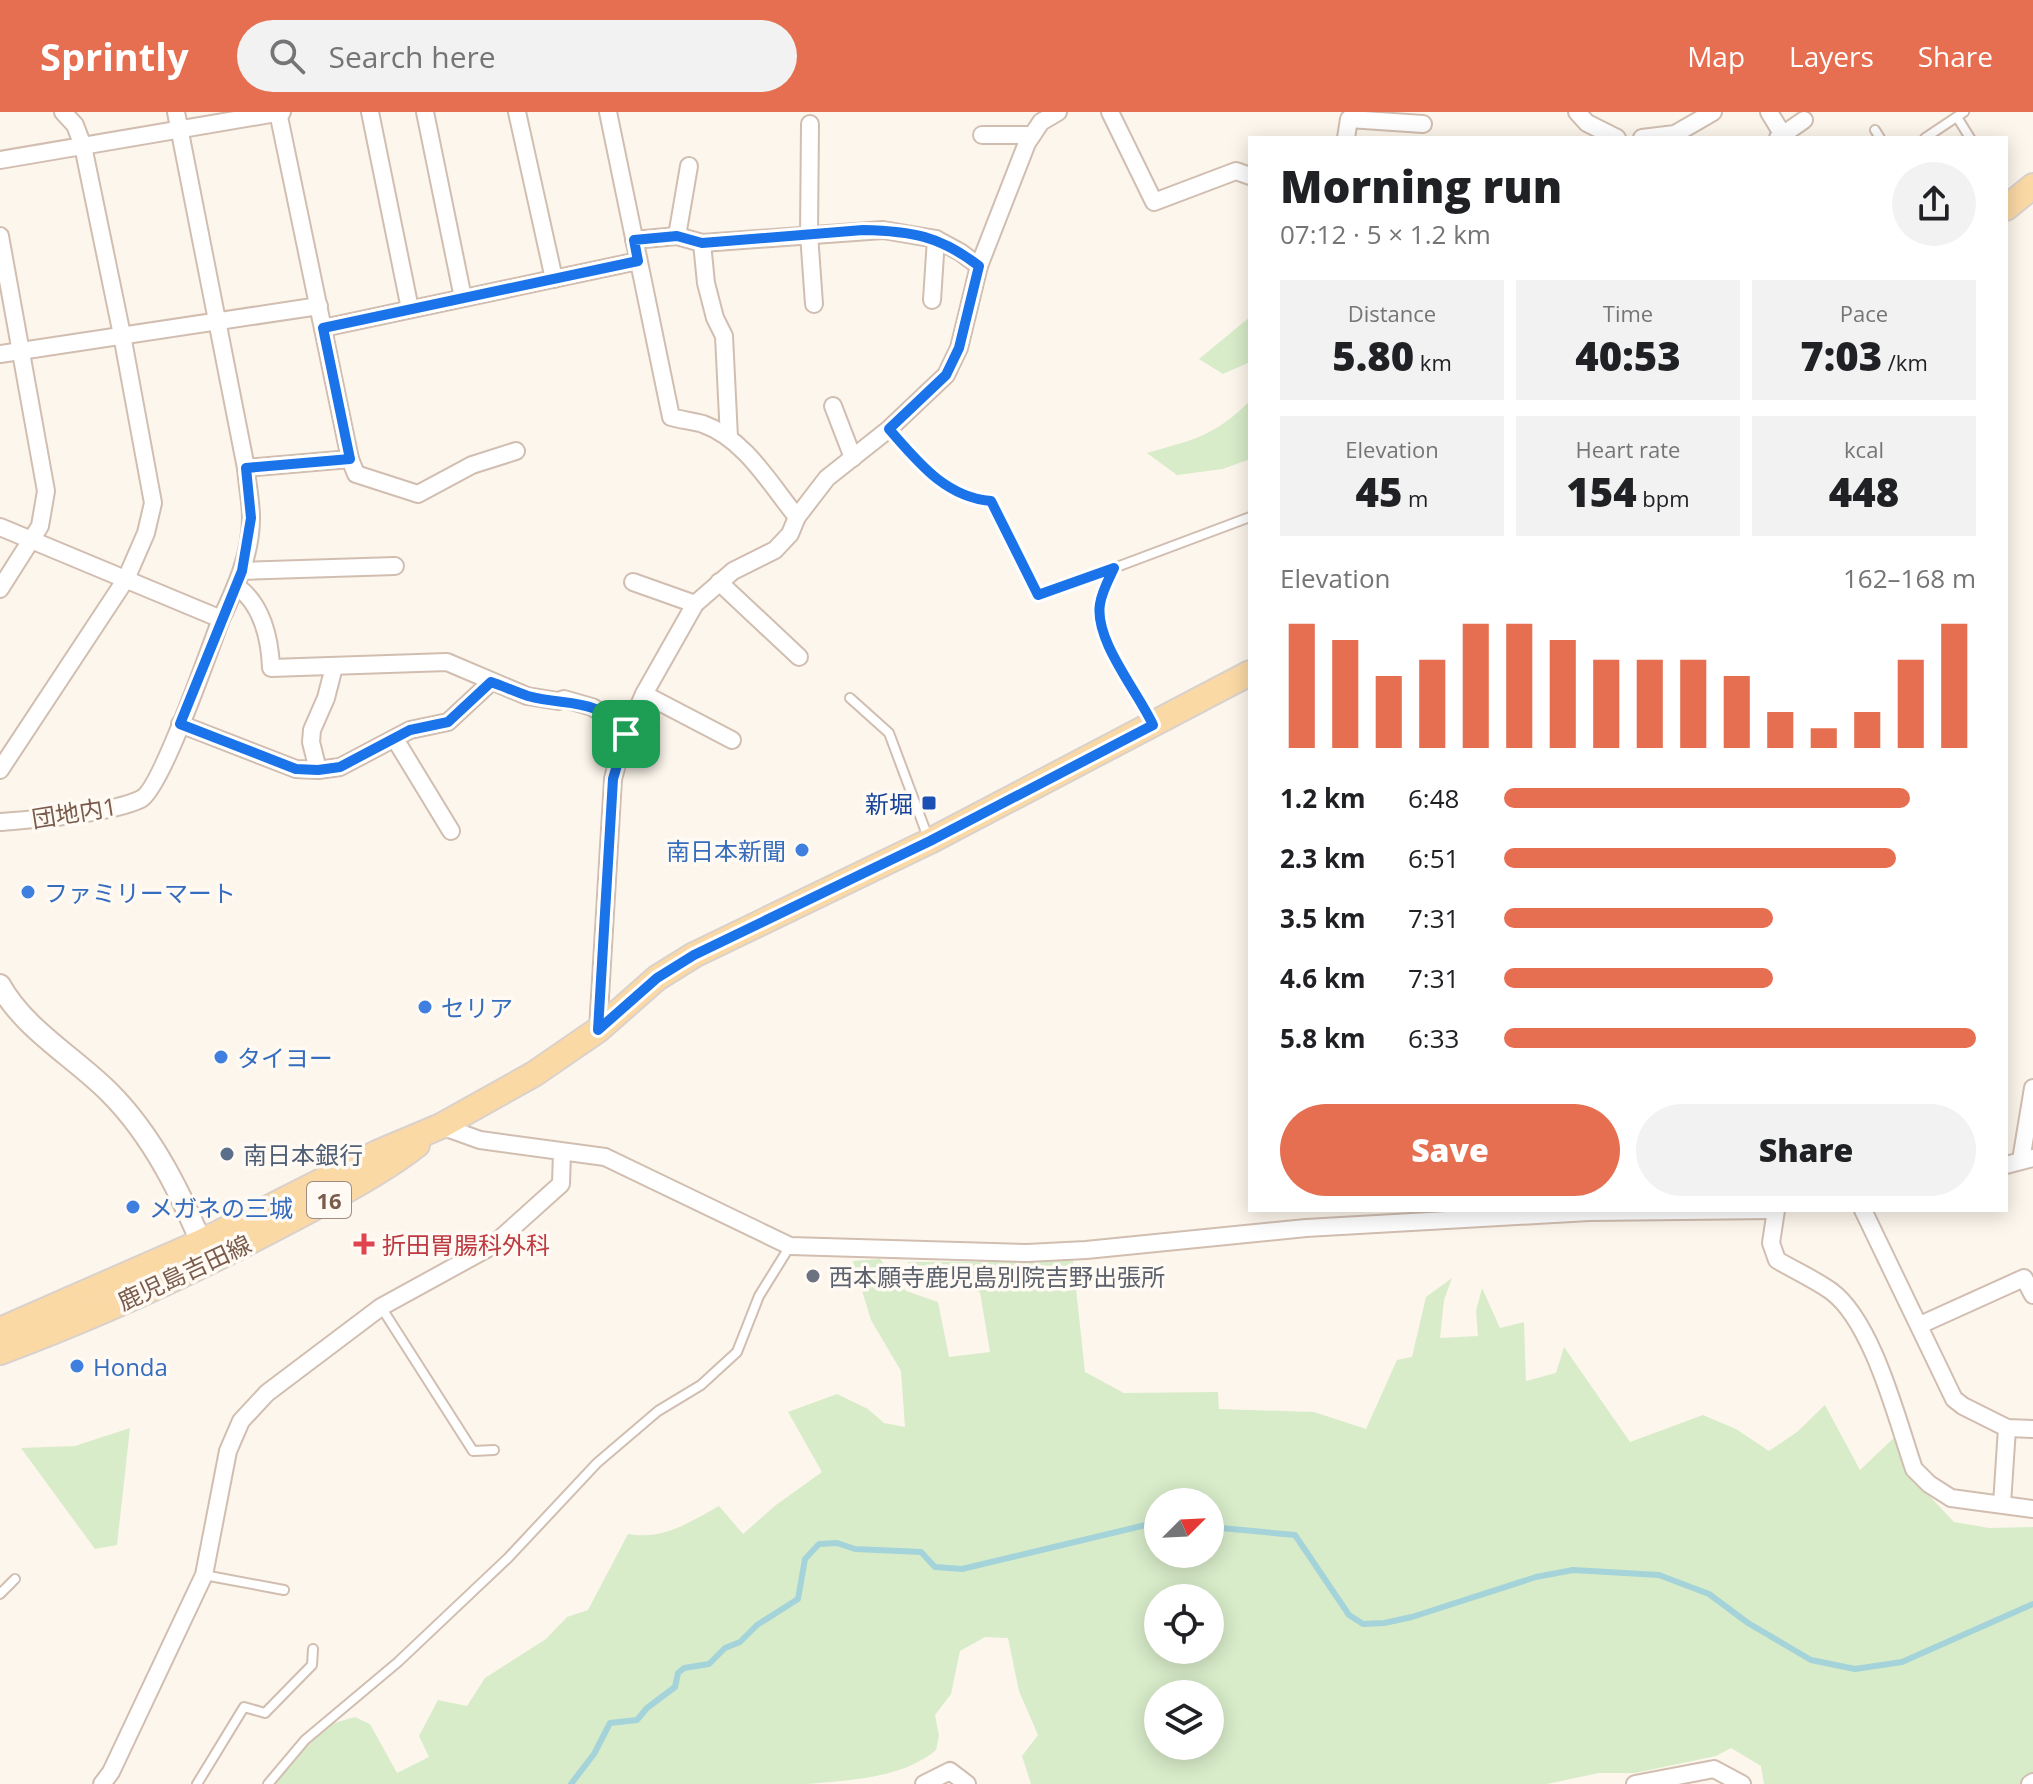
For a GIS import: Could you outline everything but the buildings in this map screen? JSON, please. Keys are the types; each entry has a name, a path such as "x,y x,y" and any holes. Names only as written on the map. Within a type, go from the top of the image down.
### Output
{"main road":[{"path":"2008,201 2033,186"},
{"name":"鹿児島吉田線","path":"0,1352 58,1330 206,1253 388,1168 441,1126 534,1074 598,1030 657,978 694,955 930,841 1248,674"},
{"name":"鹿児島吉田線","path":"0,1330 206,1253"}],"street":[{"path":"0,770 126,579 146,533 153,503 83,146 75,125 63,112"},
{"name":"団地内1","path":"0,822 120,806 144,798 154,784 180,724 239,578 251,518 246,468 176,112"},
{"path":"0,160 279,112 350,459 356,474 418,494 472,465 516,451"},
{"path":"370,112 410,309"},
{"path":"425,112 463,298"},
{"path":"517,112 554,279"},
{"path":"608,112 671,417 703,424 729,438 747,454 797,517"},
{"path":"598,1030 613,779 626,734 644,694 695,604 719,582 775,550 790,534 797,517 827,478 889,429 946,375 959,348 979,266 1027,143 1041,122 1058,112"},
{"path":"1110,112 1154,202 1236,171 1248,175"},
{"path":"1577,112 1587,123 1613,136"},
{"path":"1658,136 1675,134 1713,112"},
{"path":"1769,112 1780,136 1804,120"},
{"path":"1346,136 1349,119 1423,125"},
{"path":"810,124 809,234 814,304"},
{"path":"982,135 1032,135"},
{"path":"677,236 689,166"},
{"path":"634,240 677,236 702,243 883,230 936,239 979,266"},
{"path":"0,236 46,491 40,526 33,541 0,589"},
{"path":"932,300 936,239"},
{"path":"702,243 706,283 715,318 724,336 729,438"},
{"path":"323,328 638,261"},
{"path":"0,354 319,306"},
{"path":"833,406 853,458"},
{"path":"246,468 350,459"},
{"path":"0,527 221,619"},
{"path":"395,566 239,578 255,604 271,646 271,668 447,662 527,696 558,701 564,699 592,707 615,720 626,734"},
{"path":"633,582 695,604"},
{"path":"719,582 799,657"},
{"path":"318,770 311,742 312,730 326,698 334,667"},
{"path":"180,724 296,769 318,770 340,767 410,730 448,722 491,682"},
{"path":"644,694 732,740"},
{"path":"395,739 451,831"},
{"path":"0,985 6,997 106,1089 136,1123 183,1198 206,1253"},
{"path":"2020,1161 2033,1088"},
{"path":"441,1126 480,1140 605,1157 790,1246 1027,1253 1306,1228 1572,1212"},
{"path":"102,1784 111,1772 204,1575 228,1451 241,1421 267,1393 381,1307 492,1246 561,1184 562,1152"},
{"path":"1774,1212 1771,1243 1777,1260 1832,1292 1864,1332 1914,1469 1929,1484 1951,1498 2033,1509"},
{"path":"1864,1212 1954,1399 2007,1428 2033,1429"},
{"path":"1920,1325 2024,1278 2033,1295"},
{"path":"2002,1504 2007,1428"},
{"path":"924,1784 950,1771 967,1784"},
{"path":"1635,1784 1714,1776 1742,1784"}],"lane":[{"path":"1928,136 1960,114 1969,136"},
{"path":"889,429 925,471 945,486 977,500 991,501 1038,595 1248,518"},
{"path":"1114,568 1099,607 1103,632 1119,668 1142,700 1153,725"},
{"path":"850,698 889,733 930,841"},
{"path":"268,1784 305,1740 398,1662 508,1558 597,1463 658,1411 701,1385 737,1352 759,1296 790,1246"},
{"path":"381,1307 473,1451 494,1450"},
{"path":"204,1575 284,1590"},
{"path":"0,1594 15,1579"},
{"path":"197,1784 244,1707 265,1713 312,1665 313,1649"}],"green space":[{"path":"1248,319 1248,363 1223,374 1199,359"},
{"path":"1248,403 1248,460 1223,469 1177,475 1147,453 1203,435"},
{"path":"880,1259 906,1291 938,1302 949,1357 990,1352 980,1292 936,1285 907,1262 1073,1261 1085,1372 1124,1393 1218,1392 1219,1409 1314,1412 1366,1429 1397,1360 1412,1357 1426,1297 1452,1278 1444,1300 1440,1338 1478,1336 1476,1311 1482,1288 1500,1328 1524,1322 1526,1381 1556,1373 1564,1347 1630,1442 1703,1415 1736,1429 1769,1451 1797,1432 1825,1405 1860,1470 1898,1434 1921,1487 1954,1522 1989,1528 2033,1527 2033,1784 1764,1784 1761,1766 1731,1748 1716,1756 1635,1773 1599,1773 1547,1784 1031,1784 1022,1756 1038,1735 1019,1691 1008,1638 985,1637 960,1651 951,1694 935,1715 939,1736 936,1750 908,1767 876,1776 808,1784 272,1784 331,1724 355,1717 370,1724 397,1773 429,1757 419,1736 438,1700 467,1706 485,1678 546,1639 567,1617 588,1610 628,1534 664,1532 719,1506 743,1534 776,1505 822,1472 788,1412 837,1394 868,1409 884,1423 905,1427 901,1371 871,1320 853,1261"},
{"path":"130,1428 117,1545 95,1549 21,1448 75,1446"}],"waterway":[{"path":"571,1784 594,1754 610,1723 637,1720 647,1708 675,1687 678,1673 684,1668 709,1664 725,1648 740,1642 757,1625 798,1599 805,1559 819,1544 837,1543 855,1549 921,1552 935,1567 962,1569 1144,1525"},
{"path":"1224,1528 1295,1535 1349,1615 1363,1624 1412,1617 1536,1577 1573,1570 1659,1575 1709,1594 1748,1623 1811,1660 1855,1669 1902,1662 2033,1604"}],"place":[{"name":"新堀","path":"929,803"},
{"name":"南日本新聞","path":"802,850"},
{"name":"ファミリーマート","path":"28,892"},
{"name":"セリア","path":"425,1007"},
{"name":"タイヨー","path":"221,1057"},
{"name":"南日本銀行","path":"227,1154"},
{"name":"メガネの三城","path":"133,1207"},
{"name":"折田胃腸科外科","path":"364,1244"},
{"name":"西本願寺鹿児島別院吉野出張所","path":"813,1276"},
{"name":"Honda","path":"77,1366"}],"route":[{"path":"883,230 936,239 960,252 979,266 959,348 946,375 889,429 925,471 945,486 977,500 991,501 1038,595 1114,568 1099,607 1103,632 1119,668 1142,700 1153,725 930,841 694,955 657,978 598,1030 613,779 626,734 615,720 592,707 564,699 558,701 527,696 491,682 448,722 410,730 340,767 318,770 296,769 180,724 242,571 251,518 246,468 350,459 323,328 638,261 634,240 677,236 702,243 883,230"}]}
